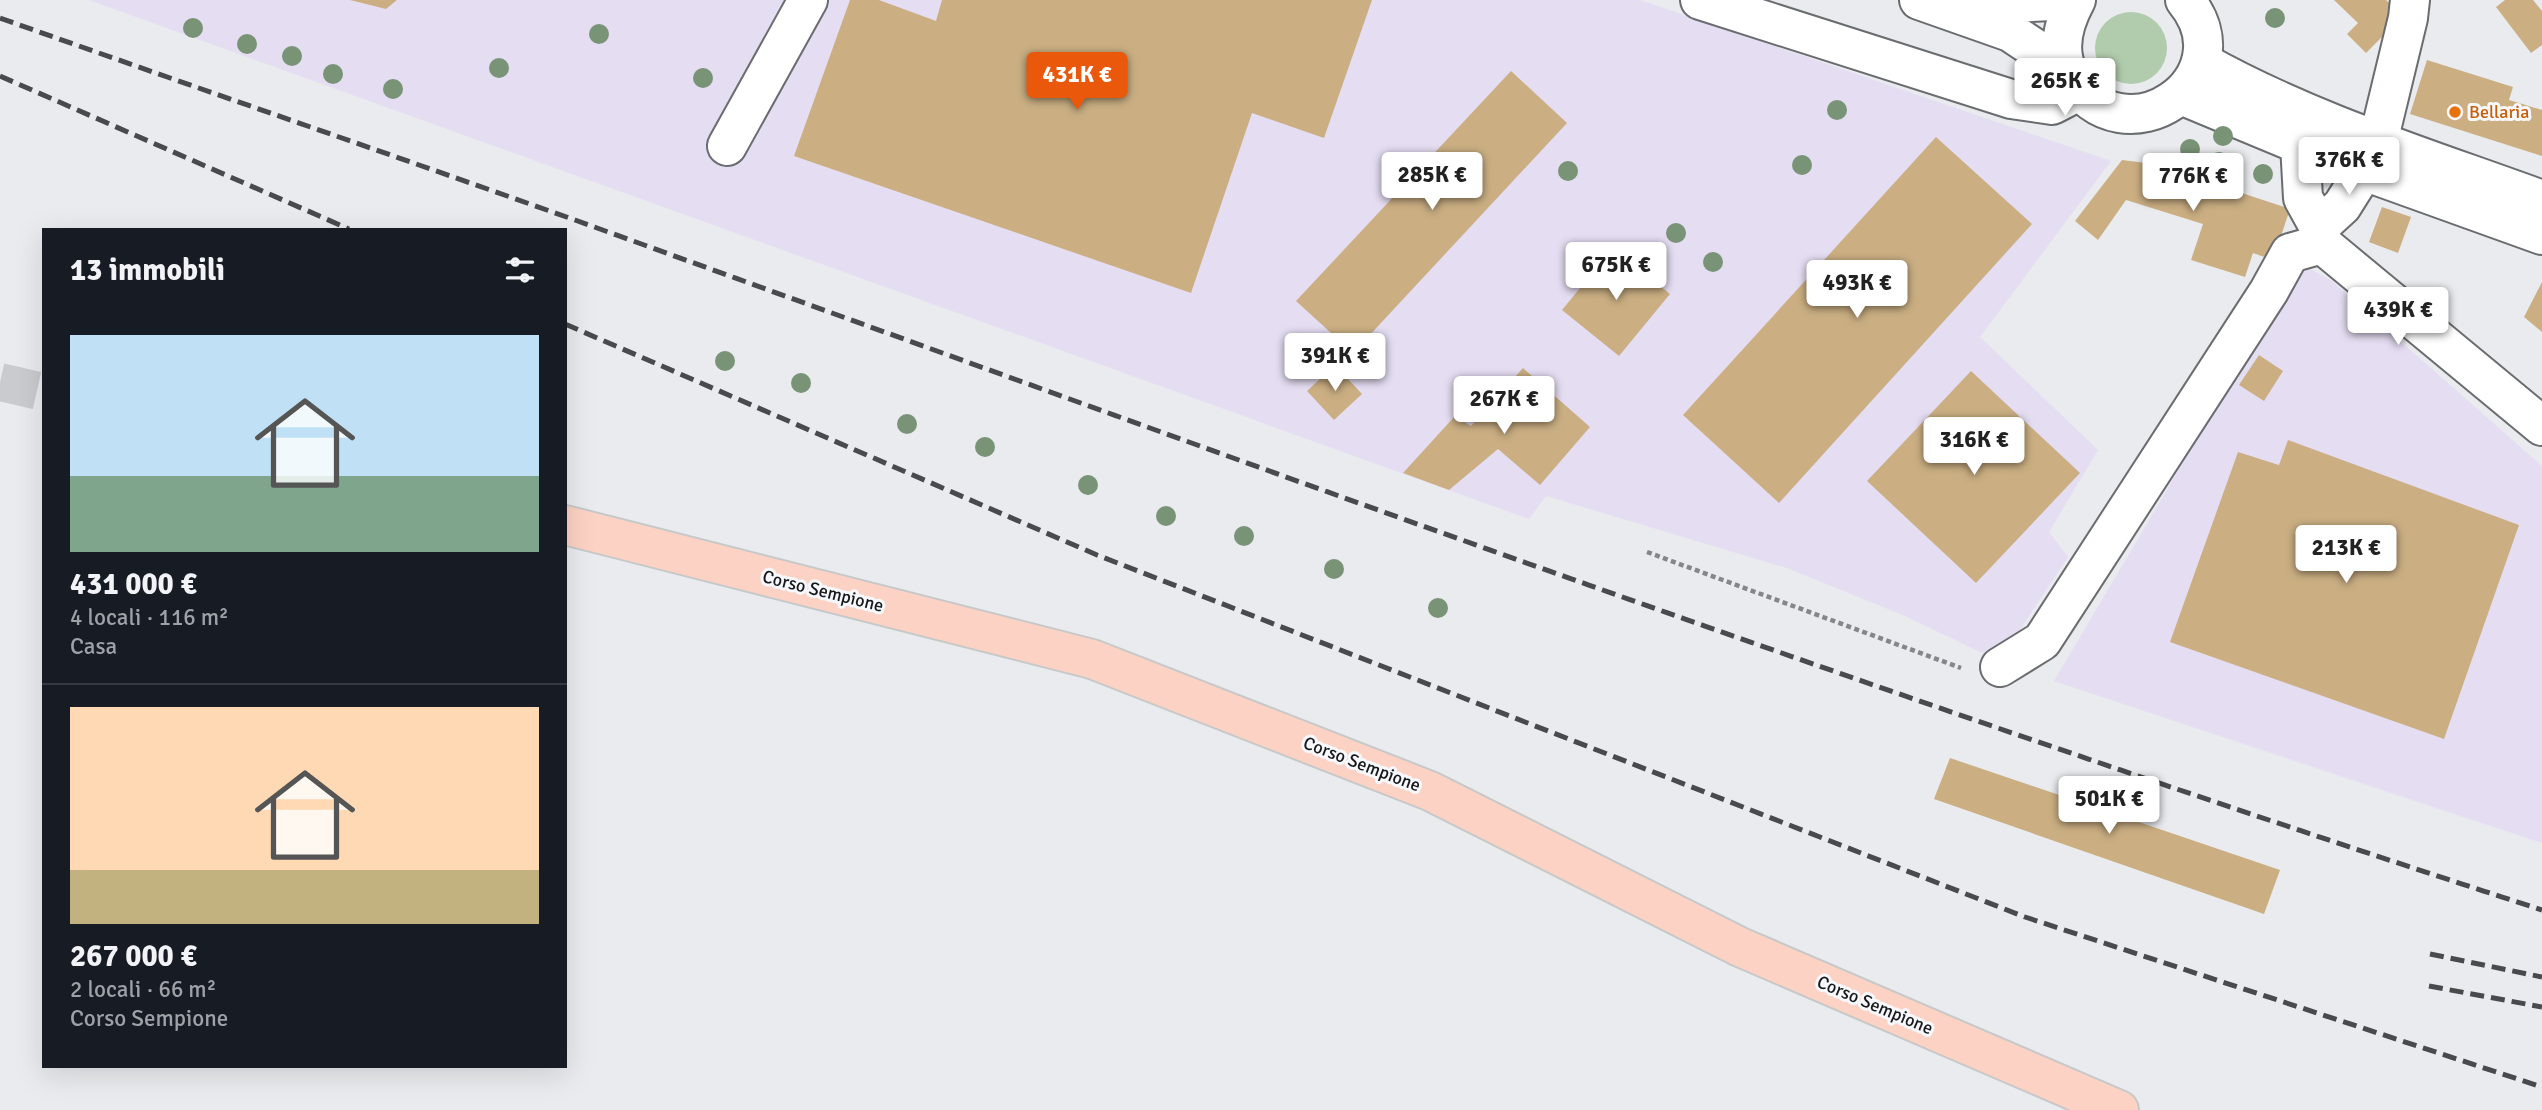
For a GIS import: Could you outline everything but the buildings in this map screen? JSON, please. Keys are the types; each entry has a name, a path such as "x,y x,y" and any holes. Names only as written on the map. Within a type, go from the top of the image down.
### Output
{"main road":[{"name":"Corso Sempione","path":"567,526 1092,660 1430,791 1740,947 2119,1110"}],"street":[{"path":"727,146 808,0"},
{"path":"1700,0 2011,99 2052,105 2072,80"},
{"path":"1919,0 2010,32 2072,80 2097,106 2119,114 2140,114 2165,107 2181,95 2202,62 2203,36 2196,13 2185,0"},
{"path":"1939,0 2014,3 2074,0 2066,18 2061,43 2072,80"},
{"path":"2000,667 2042,641 2269,291 2290,253 2321,235 2342,206 2371,157 2408,19 2410,0"},
{"path":"2202,62 2284,102 2371,157 2542,235"},
{"path":"2181,95 2300,144 2371,157 2542,200"},
{"path":"2300,144 2303,198 2321,235 2542,426"}],"path":[{"path":"1647,552 1963,668 2000,667"}],"shaded area":[{"path":"89,0 1640,0 2111,161 1980,337 2098,450 2049,532 2068,557 2015,637 1982,653 1905,616 1787,568 1546,496 1529,519"},
{"path":"2308,268 2332,281 2542,466 2542,843 2054,681 2291,280"}],"green space":[{"path":"2131,12 2145,15 2157,22 2164,34 2167,48 2164,62 2157,74 2145,81 2131,84 2117,81 2105,74 2098,62 2095,48 2098,34 2105,22 2117,15"}],"tunnel":[{"path":"0,382 42,392"}],"railway":[{"path":"0,18 575,220 1801,660 2294,829 2542,910"},
{"path":"0,76 347,228"},
{"path":"567,325 1097,555 2025,917 2542,1087"},
{"path":"2430,954 2542,977"},
{"path":"2429,986 2542,1007"}],"place":[{"name":"Bellaria","path":"2455,112"}]}
